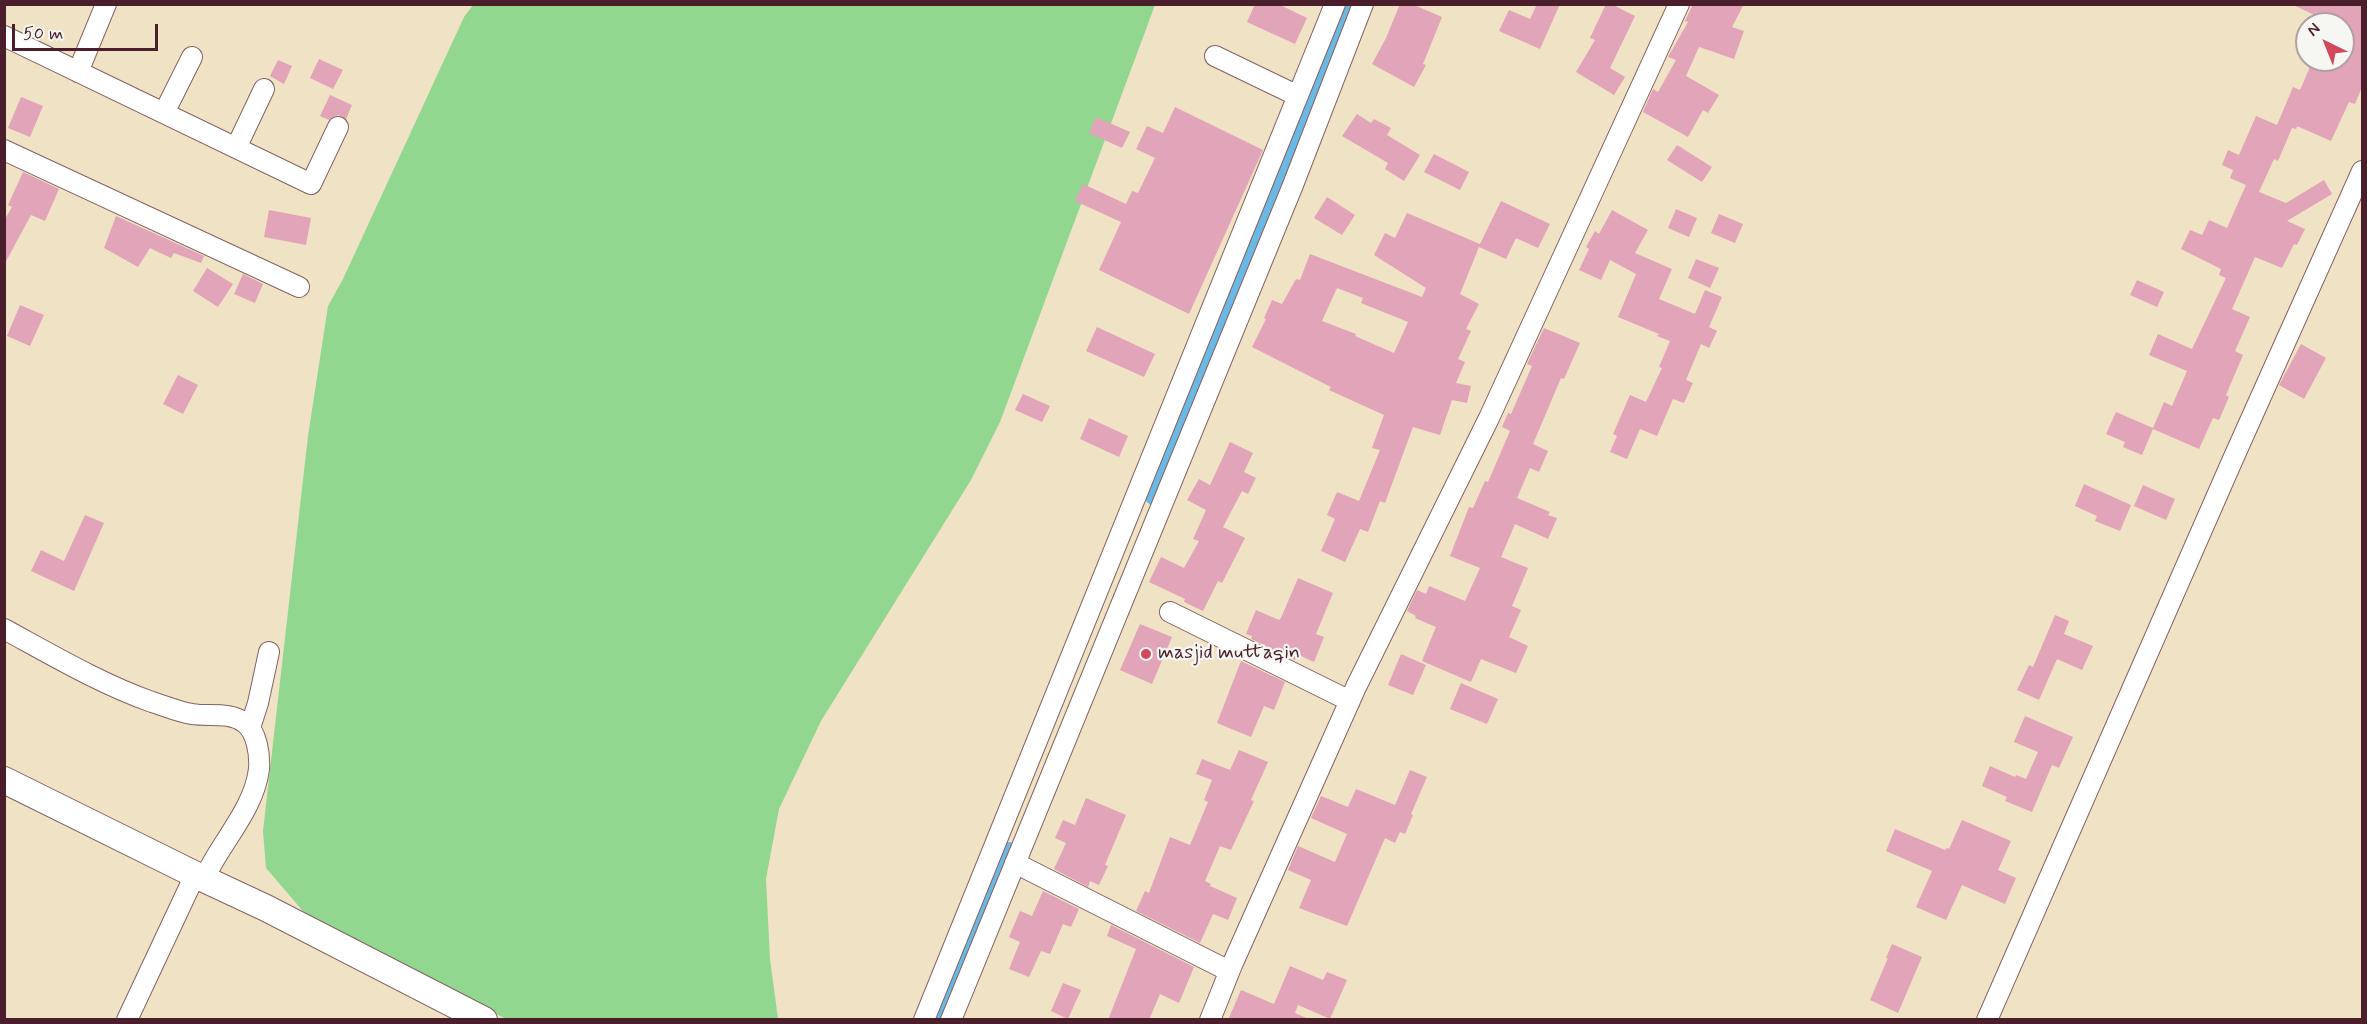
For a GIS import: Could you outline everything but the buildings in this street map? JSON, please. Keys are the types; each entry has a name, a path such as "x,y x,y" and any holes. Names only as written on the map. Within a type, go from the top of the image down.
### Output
{"street":[{"path":"78,72 106,4"},
{"path":"924,1020 1335,4"},
{"path":"951,1020 1293,185 1363,4"},
{"path":"1210,1020 1229,970 1350,701 1489,418 1679,4"},
{"path":"4,36 311,184 338,128"},
{"path":"1215,56 1298,96"},
{"path":"164,113 192,57"},
{"path":"236,148 264,89"},
{"path":"4,150 299,287"},
{"path":"1987,1020 2362,171"},
{"path":"1170,612 1350,701"},
{"path":"4,629 85,672 150,701 188,713 223,715 243,721 250,728 258,749 257,783 247,805 202,878 127,1020"},
{"path":"250,728 269,652"},
{"path":"4,780 266,908 484,1020"},
{"path":"1015,863 1229,970"}],"green space":[{"path":"473,5 1155,5 1000,422 971,480 821,721 779,809 766,879 770,959 778,1019 506,1019 308,917 266,868 263,831 308,436 328,306 343,279 464,17"}],"waterway":[{"path":"1159,490 1205,367 1351,4"},
{"path":"939,1020 1007,859"}],"place":[{"name":"masjid muttaqin","path":"1146,654"}]}
